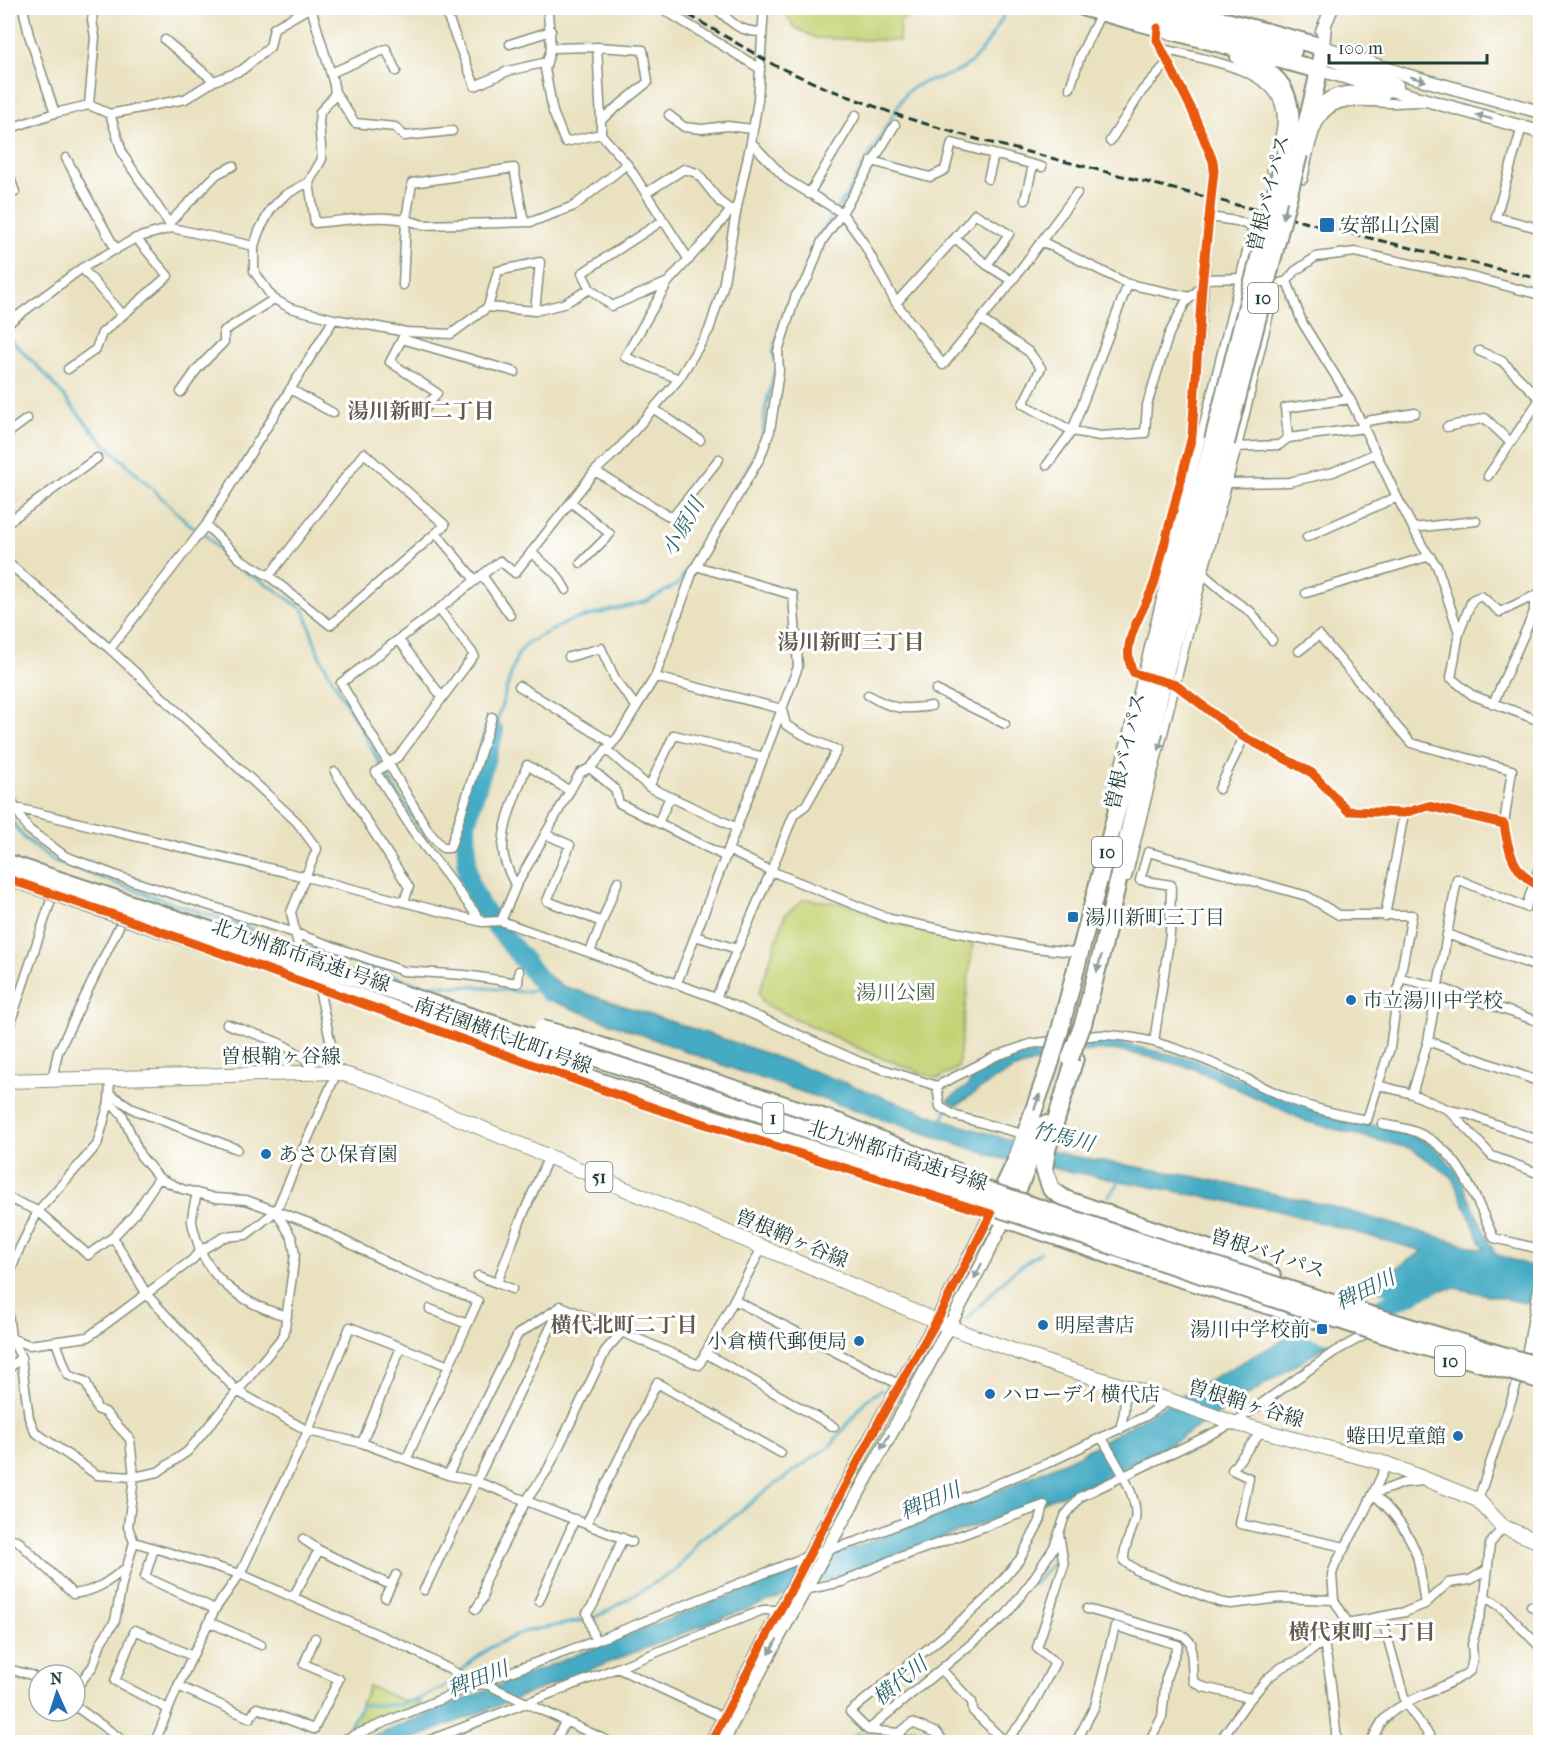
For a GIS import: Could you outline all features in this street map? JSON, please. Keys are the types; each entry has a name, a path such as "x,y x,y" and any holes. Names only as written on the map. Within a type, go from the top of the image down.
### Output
{"highway":[{"path":"1139,8 1317,57"},
{"path":"1178,8 1317,57"},
{"path":"1096,9 1252,62 1276,77 1285,91 1291,110 1294,146"},
{"path":"1163,30 1317,57"},
{"name":"曽根バイパス","path":"1033,1144 1051,1061 1225,444 1317,57"},
{"name":"曽根バイパス","path":"1158,680 1108,926 1083,1024 1072,1058 1025,1166 998,1216 1416,1352 1519,1379 1540,1382"},
{"name":"北九州都市高速1号線","path":"8,862 1248,1277 1408,1328 1540,1366"},
{"name":"北九州都市高速1号線","path":"8,878 380,1004 489,1045 670,1105 985,1204 1378,1333 1540,1382"},
{"path":"410,995 576,1038 838,1122 955,1172"},
{"path":"380,1004 493,1035 827,1146 910,1188"},
{"path":"1033,1144 1025,1166 1065,1199 1227,1256 1273,1277"},
{"name":"曽根バイパス","path":"1011,1192 1335,1297 1533,1358"},
{"name":"曽根バイパス","path":"1011,1192 1023,1209 1152,1253 1282,1310"}],"main road":[{"name":"曽根鞘ヶ谷線","path":"8,1081 338,1072 380,1085 950,1326 1057,1366 1231,1421 1387,1464 1431,1480 1478,1500 1503,1527 1540,1542"}],"street":[{"path":"22,8 55,113"},
{"path":"89,105 95,37 92,20 94,8"},
{"path":"8,144 10,128 55,113 89,105 110,114 185,99 214,81 242,70 270,47 274,28 310,8 335,92 355,123 395,127 404,136 452,130"},
{"path":"549,8 551,48 544,69 553,112 565,142 601,134"},
{"path":"661,8 759,68"},
{"path":"716,8 738,28 747,32 761,32"},
{"path":"492,717 450,848 443,848 425,824 341,683 500,561 514,573 595,471 616,452 679,379 710,330 723,287 734,208 751,142 758,100 764,8"},
{"path":"1317,57 1325,24 1332,8"},
{"path":"1070,88 1096,9"},
{"path":"447,15 475,86 508,71 547,62"},
{"path":"1163,30 1157,40 1192,110 1213,161 1213,178 1192,436 1150,598 1137,616 1128,655 1129,664 1134,673 1158,680 1244,737 1312,773 1348,811 1404,813 1428,806 1504,824"},
{"path":"510,44 551,32"},
{"path":"165,40 214,81"},
{"path":"551,48 597,47 643,50 648,82 601,120"},
{"path":"597,47 601,134 627,164 688,260"},
{"path":"331,73 386,49 396,71"},
{"path":"1163,49 1240,69 1265,82 1277,97 1281,112 1280,131 1271,169 1303,178 1318,122 1329,109 1343,102 1352,101 1393,103 1428,101"},
{"path":"1317,57 1409,96 1540,132"},
{"path":"1317,57 1375,76 1441,105"},
{"path":"1317,57 1406,75 1540,112"},
{"path":"1110,141 1142,91 1169,61"},
{"path":"335,92 320,112 322,159 309,182 285,195 270,209 254,246 254,271 274,299 290,308 404,336 515,372"},
{"path":"1294,146 1316,111 1326,100 1334,96 1359,92 1409,96"},
{"path":"110,114 123,155 170,225 254,246"},
{"path":"669,115 684,127 702,129 727,126 753,129"},
{"path":"809,194 856,115"},
{"path":"501,921 516,886 579,773 590,768 618,737 655,677 696,566 760,458 770,431 779,372 778,351 796,295 808,278 822,241 842,213 895,125"},
{"path":"1522,127 1496,218 1538,228"},
{"path":"751,142 786,179 842,213 863,242 896,303 943,365 982,320 1043,242 1077,193"},
{"path":"872,161 930,177 945,170 952,143 1037,166 1025,200"},
{"path":"988,179 994,154"},
{"path":"66,158 116,250"},
{"path":"309,182 315,223 383,216 406,219 423,225 531,222 574,206 627,164"},
{"path":"8,320 82,268 136,238 170,225 217,174 233,166"},
{"path":"403,285 406,219 412,183 514,168 524,222"},
{"path":"646,193 684,169 697,173 720,202 734,208"},
{"path":"8,173 15,192 8,193"},
{"path":"679,379 625,357 668,282 734,208"},
{"path":"896,303 975,214 1010,234 987,265"},
{"path":"1158,680 1253,227 1238,221 1209,217"},
{"path":"662,221 582,273 590,289 612,306 668,282"},
{"path":"68,369 96,349 102,333 168,276 136,238"},
{"path":"955,238 987,265 1012,281"},
{"path":"1043,242 1128,284 1190,297"},
{"path":"982,320 1029,352 1041,368 1023,404 1072,430 1100,436 1145,433 1147,405 1169,334 1185,303 1203,282 1241,277 1276,284 1287,281 1295,271 1316,257 1355,252 1476,278 1540,295"},
{"path":"404,336 452,334 488,307 498,271 540,262 535,312"},
{"path":"82,268 123,315"},
{"path":"1287,281 1302,322 1350,399 1413,528 1437,566 1458,633"},
{"path":"1047,465 1072,430 1128,284"},
{"path":"1061,1028 1073,952 1158,680 1203,573 1227,483 1225,444 1276,284"},
{"path":"488,307 535,312 562,304 590,289"},
{"path":"181,392 198,368 224,342 224,331 274,299"},
{"path":"110,649 206,525 334,319"},
{"path":"404,336 390,362 437,393 428,407"},
{"path":"1479,351 1502,361 1540,399 1488,476"},
{"path":"290,389 333,413"},
{"path":"1288,438 1285,408 1350,399"},
{"path":"654,409 700,440"},
{"path":"1364,428 1367,421 1415,413"},
{"path":"1447,427 1485,418 1510,442"},
{"path":"8,433 27,419"},
{"path":"1225,444 1279,445 1288,438 1364,428"},
{"path":"206,525 240,559 269,576 330,625 445,525 364,453 269,576"},
{"path":"1227,483 1289,482 1333,472 1376,453"},
{"path":"8,522 97,458"},
{"path":"595,471 672,518 719,459"},
{"path":"1307,537 1397,497"},
{"path":"571,502 610,534 581,563"},
{"path":"1413,528 1476,521"},
{"path":"436,533 510,615"},
{"path":"531,552 557,575 566,590"},
{"path":"1306,593 1430,556"},
{"path":"8,563 110,649 297,822 317,849 291,912 300,956 319,989 338,1072 276,1211 246,1235 224,1237 200,1251 192,1260 147,1295 88,1337 29,1345 9,1338"},
{"path":"677,983 798,667 793,595 696,566"},
{"path":"1203,573 1235,602 1251,612 1272,640"},
{"path":"1537,595 1500,612 1481,596 1473,600 1458,633 1451,678 1472,695 1540,721"},
{"path":"1493,704 1534,612 1537,595"},
{"path":"439,609 474,655 399,756 376,772 413,831 482,922"},
{"path":"1299,651 1319,636 1411,743 1512,770 1504,824 1506,839 1518,872 1537,885"},
{"path":"399,640 442,697"},
{"path":"569,657 601,648 616,681 636,705"},
{"path":"655,677 782,709"},
{"path":"519,687 609,746 650,787 737,828"},
{"path":"936,690 1005,724"},
{"path":"868,695 886,706 907,710 931,706"},
{"path":"716,998 794,814 806,805 837,750 786,725 782,709"},
{"path":"650,787 674,735 764,757"},
{"path":"1220,789 1244,737"},
{"path":"516,886 508,872 503,851 507,824 527,765 570,791"},
{"path":"590,768 615,789 619,803 658,824 890,919 1034,948 1073,952"},
{"path":"335,772 409,887 404,902"},
{"path":"8,795 12,807 28,829 65,856 120,877 296,933 403,971 465,975 518,982 519,971"},
{"path":"658,824 670,797"},
{"path":"12,807 306,877 482,922 501,921 716,998 860,1062 938,1086 996,1056 1030,1044 1105,1035 1154,1042 1233,1071 1289,1099 1367,1120 1390,1048 1412,915 1339,915 1307,896 1148,852 1140,880 1171,885 1170,934 1154,1042"},
{"path":"1385,916 1404,813"},
{"path":"413,831 425,824"},
{"path":"544,834 570,845 547,901 602,922"},
{"name":"南若園横代北町1号線","path":"8,857 1011,1192"},
{"path":"1412,1094 1428,1041 1457,879 1526,907 1537,885 1540,865"},
{"name":"南若園横代北町1号線","path":"8,878 657,1109 998,1216"},
{"path":"590,952 618,881"},
{"path":"8,1030 53,894"},
{"path":"52,1080 58,1052 123,918"},
{"path":"1447,934 1540,968"},
{"path":"695,936 737,949"},
{"path":"1400,978 1438,987 1540,1022"},
{"path":"226,1024 289,1048 311,1064 316,1072"},
{"path":"1428,1041 1540,1082"},
{"path":"8,1279 17,1254 38,1211 97,1145 109,1098 111,1078"},
{"path":"1378,1085 1412,1094 1449,1110 1468,1114 1540,1141"},
{"path":"938,1086 940,1107 948,1112 1033,1144"},
{"path":"109,1098 237,1149"},
{"path":"109,1098 122,1114 140,1155 159,1178 182,1189 215,1198 246,1200 309,1223 404,1271 477,1301 407,1458"},
{"path":"1449,1110 1492,1156 1540,1174"},
{"path":"1382,1124 1411,1130 1432,1140 1451,1155 1465,1177 1494,1238 1540,1249"},
{"path":"497,1283 521,1219 549,1155"},
{"path":"8,1198 38,1211 88,1255 113,1237 134,1215 159,1178"},
{"path":"197,1193 192,1221 200,1251 213,1273 237,1294 267,1311 287,1316"},
{"path":"8,1311 9,1338 21,1357 29,1418 35,1432 97,1475 134,1477 158,1472 188,1451 284,1335 295,1254 292,1238 276,1211"},
{"path":"711,1743 783,1605 845,1515 950,1326 994,1240 998,1216"},
{"path":"724,1743 730,1727 802,1593 821,1550 832,1514 900,1385 998,1216"},
{"path":"994,1240 1007,1229 1030,1228"},
{"path":"113,1237 147,1295 237,1391 308,1431 362,1443 448,1475 475,1481 633,1542"},
{"path":"561,1306 699,1365 763,1246"},
{"path":"478,1276 512,1289"},
{"path":"1478,1500 1519,1379 1533,1358 1540,1277"},
{"path":"734,1300 900,1385"},
{"path":"448,1475 518,1334 561,1306"},
{"path":"424,1590 561,1306"},
{"path":"430,1309 467,1324"},
{"path":"155,1743 178,1686 215,1609 240,1574 308,1431 350,1327 449,1366"},
{"path":"476,1610 483,1598 485,1580 526,1501 548,1469 606,1350 621,1332"},
{"path":"868,1730 1006,1615 1038,1573 1054,1547 1065,1516 1080,1497 1231,1421 1362,1334"},
{"path":"56,1342 69,1375 86,1382 97,1409 105,1412 130,1439 134,1477 128,1527 134,1542 115,1621 101,1642 93,1666 87,1674"},
{"path":"362,1443 401,1347"},
{"path":"705,1353 834,1427"},
{"path":"8,1370 21,1357"},
{"path":"586,1524 657,1383 781,1453"},
{"path":"1120,1429 1124,1412 1125,1387"},
{"path":"338,1743 477,1684 595,1641 821,1550 858,1541 1048,1463 1146,1416 1169,1400"},
{"path":"1263,1430 1232,1470 1249,1478 1240,1524 1345,1547"},
{"path":"1102,1438 1122,1475 1136,1508 1135,1520 1123,1553 1124,1561 1138,1571 1219,1602 1231,1604 1280,1598 1334,1600"},
{"path":"1348,1623 1334,1600 1332,1574 1387,1464"},
{"path":"1372,1494 1402,1483 1431,1480"},
{"path":"1372,1494 1385,1504 1406,1534 1417,1555 1425,1604"},
{"path":"802,1593 842,1582 892,1560 1044,1505 1040,1521 1020,1559 987,1598 850,1712 868,1730 899,1733 912,1723 937,1732 944,1743"},
{"path":"539,1602 575,1520"},
{"path":"1375,1741 1383,1719 1406,1704 1470,1671 1473,1659 1472,1644 1485,1597 1490,1545 1503,1527"},
{"path":"941,1669 972,1702 973,1712 1002,1741 1012,1734 1035,1701 1055,1663 1036,1648 1064,1565 1059,1532"},
{"path":"8,1538 17,1540 73,1594 90,1592 109,1582 127,1566"},
{"path":"595,1641 587,1613 593,1605 623,1538"},
{"path":"303,1539 319,1550 390,1585"},
{"path":"134,1542 240,1574 409,1648 477,1684 489,1685 610,1743"},
{"path":"154,1548 145,1577 215,1609"},
{"path":"293,1597 319,1550"},
{"path":"1219,1743 1250,1698 1268,1678 1282,1667 1299,1660 1348,1623 1382,1618 1425,1604 1448,1583 1470,1580 1488,1569"},
{"path":"385,1597 396,1575"},
{"path":"1485,1597 1500,1606 1540,1647"},
{"path":"424,1743 763,1610 783,1605"},
{"path":"1532,1606 1540,1610"},
{"path":"1087,1609 1184,1636 1191,1643 1193,1681 1203,1687 1250,1698"},
{"path":"1382,1618 1406,1704 1437,1743"},
{"path":"209,1622 261,1645"},
{"path":"1076,1743 1095,1706 1115,1626 1178,1645 1166,1678 1162,1717 1149,1743"},
{"path":"168,1709 115,1681 135,1630 192,1656"},
{"path":"178,1686 250,1718 256,1708 314,1729 339,1679 304,1664 315,1638"},
{"path":"1324,1642 1337,1743"},
{"path":"616,1668 724,1718"},
{"path":"8,1669 27,1674"},
{"path":"87,1715 125,1743"},
{"path":"555,1743 565,1722"},
{"path":"8,1735 15,1743"}],"green space":[{"path":"784,8 921,8 900,21 899,41 815,38 793,26"},
{"name":"湯川公園","path":"804,899 846,904 884,921 973,942 958,1068 938,1079 871,1054 764,1004 759,993 785,915"},
{"path":"369,1686 403,1701 421,1702 420,1705 345,1738"},
{"path":"911,1727 935,1734 940,1742 851,1742 865,1732 896,1735"}],"water":[{"path":"539,969 563,986 748,1047 953,1123 1003,1138 1071,1156 1192,1176 1326,1205 1484,1250 1452,1177 1412,1149 1308,1122 1195,1069 1113,1050 1065,1053 1015,1069 995,1079 957,1105 948,1100 966,1087 983,1068 1065,1044 1114,1042 1195,1060 1326,1115 1411,1134 1429,1144 1442,1154 1457,1172 1495,1254 1540,1269 1540,1306 1455,1288 1405,1295 1179,1439 1094,1483 717,1620 405,1742 357,1742 1013,1485 1081,1454 1198,1386 1291,1336 1423,1251 1279,1211 999,1158 739,1071 544,998 535,990 532,971"}],"pier":[{"path":"1362,1286 1404,1300 1335,1345 1292,1332"}],"waterway":[{"name":"小原川","path":"802,281 818,237 849,191 905,94 918,85 964,68 989,40 1008,8"},
{"name":"小原川","path":"775,361 773,352 793,294"},
{"path":"8,335 45,374 98,437 188,523 205,534 233,565 270,586 304,610 319,655 393,786 435,853 447,868 471,888"},
{"name":"小原川","path":"494,731 514,664 518,654 527,643 572,620 645,602 678,584 747,470 762,438 766,406 775,371"},
{"name":"小原川","path":"494,731 466,823 467,866 470,884 481,907 549,992"},
{"path":"8,817 24,838 52,860 149,895 418,984 521,992 537,990"},
{"path":"943,1124 946,1109 954,1101"},
{"path":"1109,1196 1120,1181"},
{"path":"967,1319 1011,1273 1041,1252"},
{"name":"稗田川","path":"1374,1311 1432,1284"},
{"path":"342,1738 362,1705 397,1705 421,1698 450,1684 467,1665 491,1647 523,1632 591,1619 673,1572 690,1554 699,1539 730,1520 760,1495 831,1445 866,1400 881,1390"},
{"name":"横代川","path":"1072,1501 1076,1488"},
{"name":"横代川","path":"1033,1585 1059,1553"},
{"name":"横代川","path":"845,1742 859,1732"}],"railway":[{"path":"677,8 774,65 823,87 903,117 980,140 1540,279"}],"cycle path":[{"path":"1158,28 1157,40 1192,110 1213,161 1214,170 1202,286 1192,436 1155,581 1131,638 1129,662 1134,673 1176,685 1242,736 1312,773 1348,811 1404,813 1428,806 1504,824 1510,853 1518,869 1540,886"},
{"path":"8,879 657,1109 991,1214 937,1320 882,1416 711,1742"}],"place":[{"name":"安部山公園","path":"1327,225"},
{"name":"湯川新町三丁目","path":"1073,917"},
{"name":"市立湯川中学校","path":"1351,1000"},
{"name":"あさひ保育園","path":"266,1154"},
{"name":"明屋書店","path":"1043,1325"},
{"name":"湯川中学校前","path":"1322,1329"},
{"name":"小倉横代郵便局","path":"859,1341"},
{"name":"ハローデイ横代店","path":"990,1394"},
{"name":"蜷田児童館","path":"1458,1436"}],"district":[{"name":"湯川新町二丁目","path":"421,411"},
{"name":"湯川新町三丁目","path":"851,642"},
{"name":"横代北町二丁目","path":"624,1325"},
{"name":"横代東町二丁目","path":"1362,1632"}],"water label":[{"name":"竹馬川","path":"1063,1137"}]}
